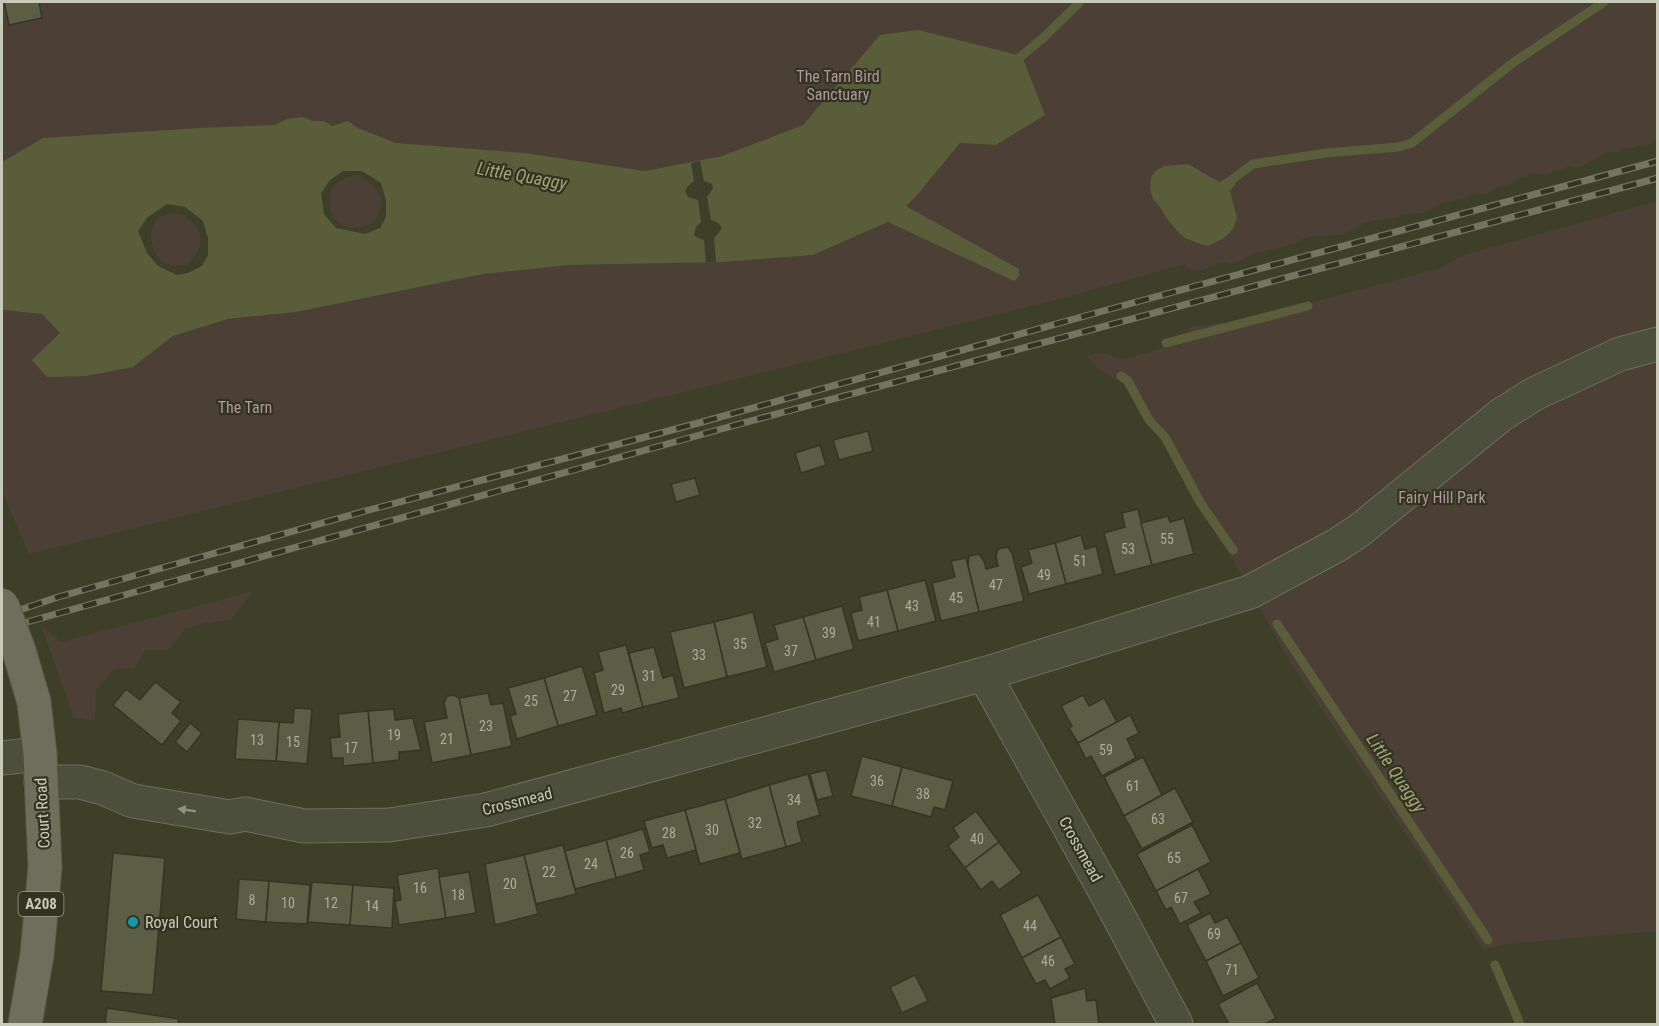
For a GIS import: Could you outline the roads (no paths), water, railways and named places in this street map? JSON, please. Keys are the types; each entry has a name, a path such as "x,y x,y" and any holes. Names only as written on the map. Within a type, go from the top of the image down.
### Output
{"main road":[{"name":"Court Road","path":"2,605 34,702 40,768 45,867 37,955 25,1024"}],"street":[{"name":"Crossmead","path":"2,758 103,788 133,801 230,817 245,814 304,826 389,825 486,810 984,674 1250,592 1362,529 1501,416 1534,394 1620,354 1658,344"},
{"name":"Crossmead","path":"984,674 1176,1024"}],"water":[{"path":"918,30 1022,56 1045,115 996,145 960,143 906,206 1019,269 1019,276 1014,281 888,222 813,255 723,262 569,265 483,274 296,312 228,319 173,336 133,367 86,376 47,377 32,360 60,333 42,314 3,310 2,308 2,162 43,138 275,125 287,119 302,117 313,121 324,121 332,126 348,121 358,128 396,143 525,153 645,171 722,156 803,125 880,35","holes":["343,171 362,171 381,183 386,200 386,217 380,228 365,234 336,228 324,214 321,193 330,180","167,204 185,207 203,221 208,238 208,255 202,266 188,273 177,275 158,266 147,253 138,231 148,217"]},
{"path":"1188,164 1219,182 1230,177 1235,179 1235,185 1230,191 1237,218 1233,229 1224,238 1208,246 1185,238 1179,233 1153,199 1150,189 1151,177 1157,170 1165,166"}],"waterway":[{"path":"1013,63 1080,2"},
{"path":"1226,184 1253,164 1326,153 1398,147 1412,143 1514,62 1604,2"},
{"path":"1166,343 1308,306"},
{"name":"Little Quaggy","path":"1121,376 1128,381 1149,420 1165,437 1200,502 1233,550"},
{"name":"Little Quaggy","path":"1277,624 1488,940"},
{"name":"Little Quaggy","path":"1495,965 1520,1024"}],"railway":[{"path":"2,616 58,597 369,510 702,422 1658,161"},
{"path":"2,629 732,426 1658,178"}],"place":[{"name":"Royal Court","path":"133,922"}],"park label":[{"name":"The Tarn Bird Sanctuary","path":"838,85"},
{"name":"The Tarn","path":"245,407"},
{"name":"Fairy Hill Park","path":"1442,497"}]}
